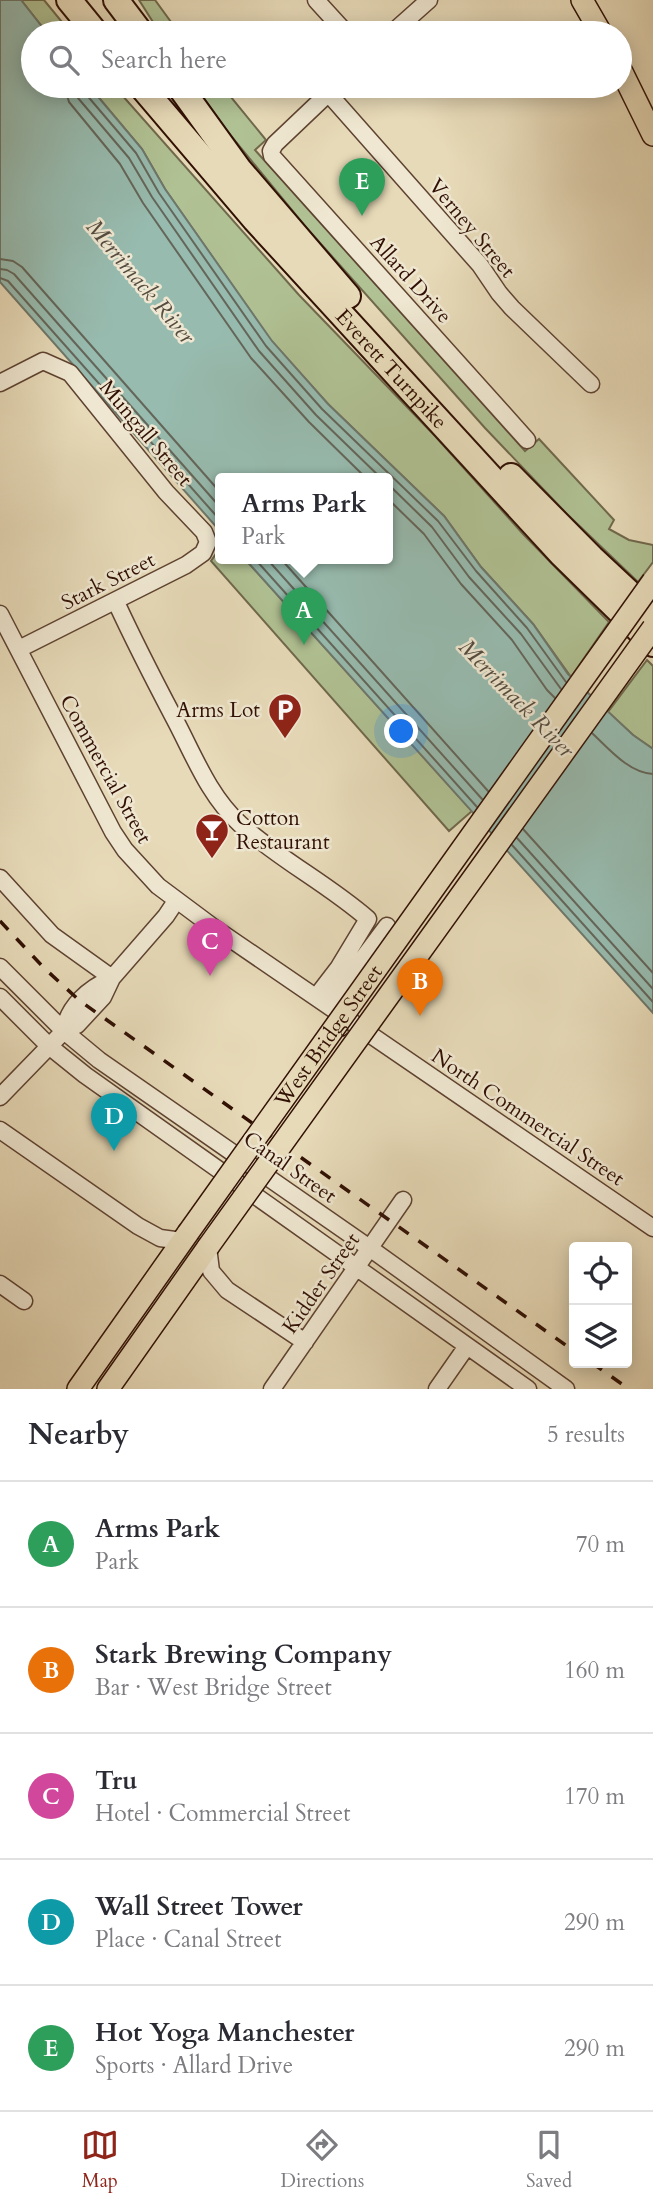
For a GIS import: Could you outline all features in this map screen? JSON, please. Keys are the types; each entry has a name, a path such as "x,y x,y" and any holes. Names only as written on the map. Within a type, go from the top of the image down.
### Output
{"highway":[{"path":"69,0 86,21"},
{"path":"116,0 133,21"},
{"path":"122,0 135,21"},
{"name":"Everett Turnpike","path":"151,98 255,220 561,554 653,644"},
{"name":"Everett Turnpike","path":"188,98 239,169 334,280 513,478 653,615"}],"main road":[{"path":"582,0 594,21"},
{"path":"632,92 653,135"},
{"name":"West Bridge Street","path":"78,1389 653,581"},
{"name":"West Bridge Street","path":"108,1389 653,628"}],"street":[{"path":"316,0 335,21"},
{"path":"405,21 429,0"},
{"name":"Allard Drive","path":"324,98 275,144 272,156 527,440"},
{"name":"Verney Street","path":"339,98 480,265 512,308 590,384"},
{"name":"Mungall Street","path":"0,383 43,361 70,373 166,492 204,532 208,542"},
{"name":"Stark Street","path":"19,649 186,565 203,553 208,542"},
{"path":"116,602 220,804 263,844 368,919 322,1001"},
{"name":"Commercial Street","path":"0,614 113,832 138,866 176,901 379,1040"},
{"path":"0,878 52,935 112,978"},
{"path":"0,1097 64,1031 77,1025 103,997 112,978 176,901"},
{"path":"322,1001 387,926"},
{"name":"Canal Street","path":"0,967 64,1031 99,1060 371,1249 566,1389"},
{"name":"Canal Street","path":"0,997 49,1046 85,1075 528,1389"},
{"name":"North Commercial Street","path":"379,1040 653,1228"},
{"path":"0,1130 145,1230 160,1238 185,1237"},
{"name":"Kidder Street","path":"272,1389 404,1200"},
{"path":"208,1247 211,1271 227,1290 306,1342"},
{"path":"0,1284 24,1301"},
{"path":"438,1389 467,1346"}],"green space":[{"path":"21,0 44,0 61,21 38,21"},
{"path":"139,0 155,0 170,21 152,21"},
{"path":"99,98 125,98 299,295 609,622 571,677 533,624 481,567 444,516 328,404 271,341 165,189 142,149"},
{"path":"204,98 232,98 266,140 255,150 525,451 539,439 614,520 609,529 629,540 653,545 653,562 638,582 567,514 485,428 305,226 227,131"},
{"path":"215,555 215,564 250,564 472,811 449,831 211,561"},
{"path":"647,660 653,666 653,749 608,712"}],"water":[{"name":"Merrimack River","path":"0,0 21,0 38,21 21,21 21,98 99,98 142,149 165,189 272,341 328,404 444,516 481,567 533,624 568,674 633,735 653,749 653,1013 249,564 393,564 393,473 215,473 215,525 0,282"}],"railway":[{"path":"0,921 44,968 80,1001 569,1347"},
{"path":"599,1368 629,1389"}],"place":[{"name":"Hot Yoga Manchester","path":"362,216"},
{"name":"Arms Park","path":"304,645"},
{"name":"Arms Lot","path":"285,740"},
{"name":"Cotton Restaurant","path":"212,860"},
{"name":"Tru","path":"210,976"},
{"name":"Stark Brewing Company","path":"420,1016"},
{"name":"Wall Street Tower","path":"114,1151"}]}
